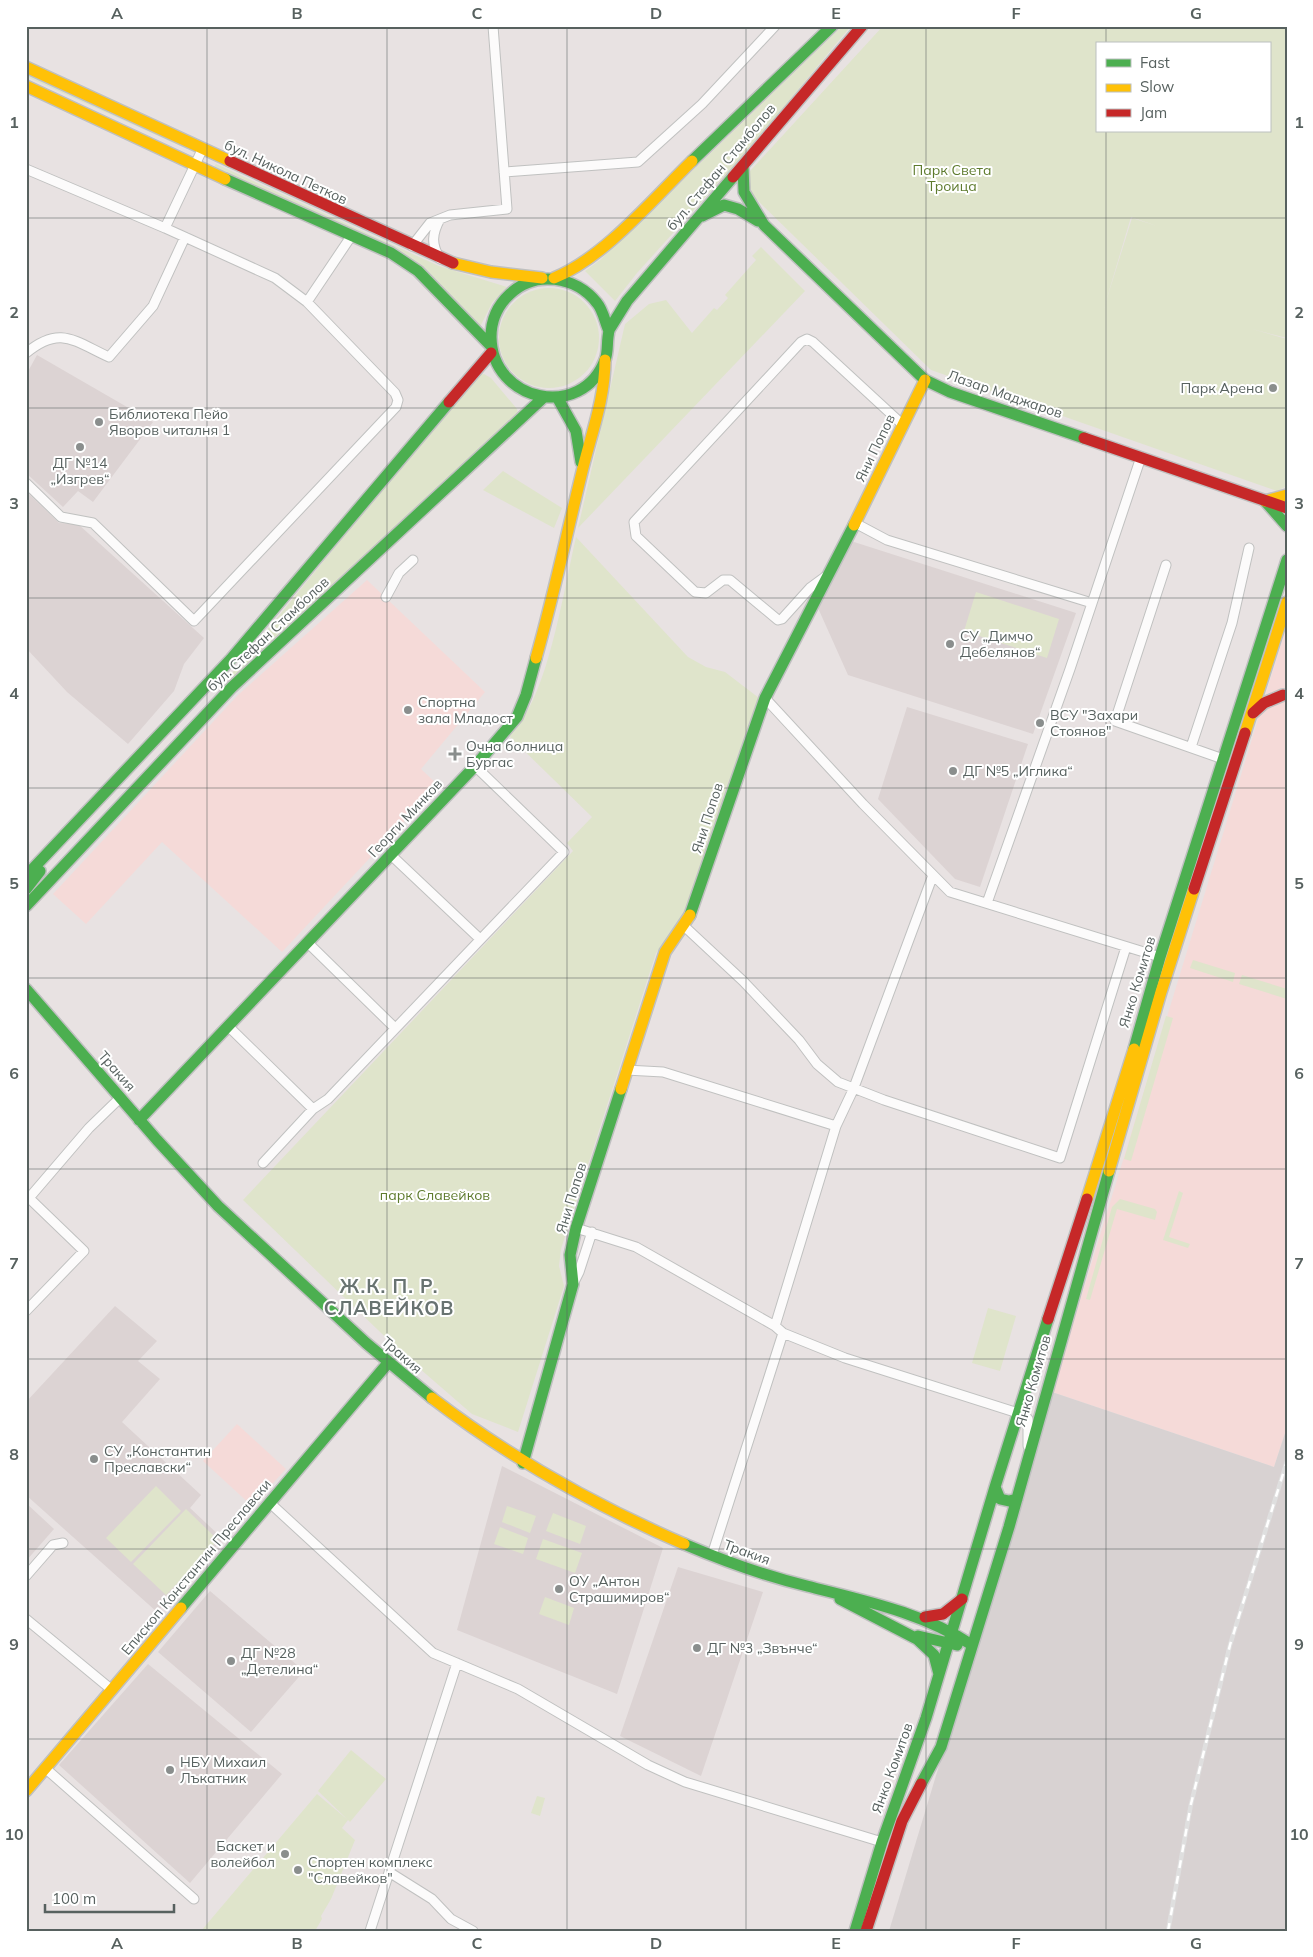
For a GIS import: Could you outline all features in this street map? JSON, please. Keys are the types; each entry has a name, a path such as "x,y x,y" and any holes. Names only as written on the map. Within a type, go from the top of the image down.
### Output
{"main road":[{"name":"бул. Стефан Стамболов","path":"548,278 574,270 595,255 832,26"},
{"name":"бул. Стефан Стамболов","path":"609,331 627,300 743,167 834,56 862,26"},
{"name":"бул. Никола Петков","path":"26,67 440,259 508,276 548,278"},
{"path":"26,86 195,165 392,253 418,271 491,349"},
{"name":"Лазар Маджаров","path":"743,167 744,192 764,225"},
{"name":"Лазар Маджаров","path":"696,220 713,209 724,205 738,209 764,225 925,380 950,392 1287,508"},
{"path":"548,278 576,284 591,295 602,309 609,331 605,360 591,381 581,388 557,397 530,394 516,388 497,366 491,349 492,318 506,295 523,284 548,278"},
{"name":"бул. Стефан Стамболов","path":"26,876 231,659 491,349"},
{"name":"Георги Минков","path":"140,1120 475,766 517,717 526,696 559,575 581,475 605,384 605,360"},
{"name":"Яни Попов","path":"523,1463 573,1284 570,1254 576,1228 665,952 691,914 765,698 855,523 925,380"},
{"name":"бул. Стефан Стамболов","path":"26,906 232,687 544,397"},
{"name":"Георги Минков","path":"557,397 576,431 580,444 581,475"},
{"path":"1287,495 1266,501 1287,526"},
{"name":"Янко Комитов","path":"855,1931 882,1842 939,1674 995,1487 1126,1075 1160,957 1287,560"},
{"name":"Янко Комитов","path":"866,1931 902,1821 941,1747 1017,1499 1029,1451 1161,992 1287,602"},
{"path":"1251,715 1264,703 1283,696"},
{"path":"26,889 60,841"},
{"name":"Тракия","path":"26,989 201,1189 240,1228 388,1363 459,1420 523,1463 637,1523 740,1567 829,1593 885,1605 923,1617 952,1631 972,1645"},
{"name":"Епископ Константин Преславски","path":"26,1791 388,1363"},
{"path":"995,1487 1000,1498 1009,1501 1017,1499"},
{"name":"Тракия","path":"829,1593 903,1631"},
{"path":"923,1617 938,1616 962,1599"},
{"path":"903,1631 948,1644 972,1645"},
{"path":"903,1631 927,1647 936,1660 939,1674"}],"street":[{"path":"412,246 430,223 450,215 506,208 493,26"},
{"path":"504,172 638,162 702,104 775,26"},
{"path":"165,228 202,150"},
{"path":"26,169 276,278 307,302 395,393 398,400 396,407 194,621 93,523 61,517 26,483"},
{"path":"440,219 434,231 433,243 440,259"},
{"path":"307,302 352,236"},
{"path":"26,353 38,344 56,336 69,338 108,357 153,306 184,237"},
{"path":"829,574 810,588 782,619 778,620 730,580 723,580 706,593 695,592 636,536 634,522 801,342 807,340 814,342 903,425"},
{"path":"987,903 1141,457"},
{"path":"855,523 887,540 1092,603"},
{"path":"1191,747 1232,623 1249,548"},
{"path":"386,597 399,573 413,560"},
{"path":"1166,565 1115,721 1223,759"},
{"path":"1248,684 1260,688"},
{"path":"765,698 950,892 1160,957"},
{"path":"262,1163 313,1109 328,1099 564,852 475,766"},
{"path":"391,855 480,939"},
{"path":"775,1326 836,1126 854,1090 933,875"},
{"path":"684,926 742,981 799,1040 817,1064 838,1082 854,1090 1060,1158 1126,947"},
{"path":"307,942 395,1028"},
{"path":"229,1027 313,1109"},
{"path":"626,1070 663,1072 836,1126"},
{"path":"26,1311 84,1251 28,1199 89,1128 120,1098"},
{"path":"576,1228 636,1247 775,1326 783,1333 845,1358 1018,1414"},
{"name":"Яни Попов","path":"573,1284 579,1272 592,1232"},
{"path":"712,1555 783,1333"},
{"name":"Янко Комитов","path":"1018,1414 1028,1419 1029,1451"},
{"path":"270,1503 433,1653 518,1689 648,1765 685,1782 882,1842"},
{"path":"26,1576 53,1545 63,1543"},
{"path":"26,1619 112,1690"},
{"path":"370,1931 457,1663"},
{"path":"45,1768 194,1899"},
{"path":"389,1872 432,1900 450,1919 473,1931"}],"shaded area":[{"name":"ДГ №14 „Изгрев“","path":"37,355 153,422 93,502 78,491 63,507 26,473 26,375"},
{"path":"26,491 59,523 78,524 204,638 184,664 174,691 128,744 67,692 26,648"},
{"name":"СУ „Димчо Дебелянов“","path":"851,541 1076,613 1033,734 848,675 818,608"},
{"path":"367,580 485,692 421,769 438,785 282,952 162,842 86,924 53,894 238,695"},
{"path":"1287,625 1287,1427 1274,1467 1052,1392"},
{"name":"ДГ №5 „Иглика“","path":"907,707 1028,744 980,887 955,879 878,799"},
{"name":"СУ „Константин Преславски“","path":"115,1306 157,1341 138,1361 160,1379 122,1422 201,1495 190,1508 223,1539 157,1612 26,1495 26,1402"},
{"path":"1052,1392 1274,1467 1287,1427 1287,1931 889,1931"},
{"path":"237,1424 286,1469 252,1506 203,1461"},
{"name":"ОУ „Антон Страшимиров“","path":"502,1466 663,1548 617,1694 457,1630"},
{"path":"26,1503 54,1529 26,1561"},
{"name":"ДГ №3 „Звънче“","path":"678,1567 763,1592 701,1776 620,1736"},
{"name":"ДГ №28 „Детелина“","path":"210,1591 304,1671 251,1732 158,1652"},
{"name":"НБУ Михаил Лъкатник","path":"148,1664 282,1774 190,1883 59,1765"}],"green space":[{"path":"842,26 851,26 747,151 637,273 615,301 585,271 600,260"},
{"name":"Парк Света Троица","path":"883,26 1287,26 1287,338 1252,329 1287,339 1287,486 1277,491 931,370 753,196 750,190 750,171","holes":["1131,217 1157,226 1132,218 1104,308"]},
{"path":"26,71 190,148 187,149 27,77"},
{"path":"216,164 439,266 507,287 492,303 479,329 432,277 214,167"},
{"path":"761,247 805,291 578,528 625,324 649,304 666,300 692,333 714,308 717,310 728,298 725,295 756,260 752,256"},
{"path":"549,288 568,292 584,303 595,319 599,338 595,357 584,373 568,384 549,388 530,384 514,373 503,357 499,338 503,319 514,303 530,292"},
{"path":"484,374 491,378 517,409 518,414 229,681 227,679 476,375"},
{"path":"503,471 562,508 554,528 483,490"},
{"name":"парк Славейков","path":"576,537 688,657 706,667 725,672 759,698 682,920 656,953 561,1249 559,1266 564,1286 518,1432 472,1414 404,1355 243,1200 573,851 567,843 592,817 508,735 523,718 533,701 541,680 556,631"},
{"path":"976,592 1059,619 1047,658 964,631"},
{"path":"1193,960 1235,973 1233,982 1190,968"},
{"path":"1242,975 1287,989 1287,999 1239,984"},
{"path":"1166,1016 1173,1018 1131,1161 1124,1159"},
{"path":"1179,1191 1183,1193 1169,1237 1190,1244 1188,1248 1163,1240"},
{"path":"1120,1199 1155,1209 1157,1212 1155,1220 1117,1209 1090,1300 1086,1299 1112,1207"},
{"path":"988,1308 1016,1316 1000,1371 972,1363"},
{"path":"156,1486 181,1511 131,1562 106,1538"},
{"path":"507,1506 536,1516 530,1533 502,1522"},
{"path":"186,1509 218,1540 166,1595 133,1564"},
{"path":"553,1513 586,1526 580,1544 546,1531"},
{"path":"500,1527 528,1538 523,1554 494,1544"},
{"path":"543,1539 582,1553 575,1573 536,1559"},
{"path":"545,1597 574,1608 569,1625 539,1614"},
{"path":"351,1750 386,1779 350,1822 318,1791"},
{"name":"Спортен комплекс \"Славейков\"","path":"317,1794 348,1820 342,1828 355,1840 331,1899 315,1931 201,1931"},
{"path":"537,1796 545,1798 540,1816 531,1813"}],"railway":[{"path":"1168,1931 1191,1804 1230,1645 1287,1461"}],"traffic: fast":[{"path":"692,161 832,26"},
{"path":"743,167 744,192 764,225 925,380 950,392 1084,438"},
{"path":"609,331 608,328 599,306 588,294 567,282 543,279 531,281 520,286 505,299 496,314 492,325 491,337 495,359 506,377 521,389 540,396 559,397 578,391 594,379 605,360 607,351 608,337 609,330 627,301 733,177"},
{"path":"225,179 391,253 418,271 490,345"},
{"path":"702,216 724,205 738,209 758,221"},
{"path":"26,906 232,687 544,397"},
{"path":"557,397 576,431 581,462"},
{"path":"26,876 231,659 449,402"},
{"path":"1265,501 1287,526"},
{"path":"690,915 765,698 854,525"},
{"path":"1134,1049 1160,957 1287,560"},
{"path":"139,1120 475,766 517,717 526,695 536,658"},
{"path":"26,889 40,871"},
{"path":"26,989 157,1140 218,1206 366,1343 432,1398"},
{"path":"523,1463 573,1284 570,1255 576,1228 621,1089"},
{"path":"921,1784 941,1747 1009,1527 1109,1171"},
{"path":"855,1931 882,1842 926,1718 995,1487 1048,1319"},
{"path":"181,1608 388,1363"},
{"path":"995,1487 1000,1499 1009,1501 1017,1499"},
{"path":"684,1544 760,1573 913,1616 933,1624 972,1645"},
{"path":"840,1599 917,1639 934,1655 939,1674"},
{"path":"918,1636 957,1645"}],"traffic: slow":[{"path":"26,67 230,161"},
{"path":"26,86 225,179"},
{"path":"554,278 573,269 609,242 692,161"},
{"path":"453,263 491,272 542,278"},
{"path":"536,658 600,404 605,360"},
{"path":"854,525 925,380"},
{"path":"1265,501 1287,495"},
{"path":"1245,733 1287,602"},
{"path":"1109,1171 1161,992 1194,889"},
{"path":"621,1089 665,952 690,915"},
{"path":"1087,1199 1134,1049"},
{"path":"432,1398 492,1441 554,1479 618,1513 684,1544"},
{"path":"26,1791 181,1608"}],"traffic: jam":[{"path":"733,177 862,26"},
{"path":"230,161 453,263"},
{"path":"449,402 491,353"},
{"path":"1084,438 1287,508"},
{"path":"1253,713 1264,703 1283,695"},
{"path":"1194,889 1245,733"},
{"path":"1048,1319 1087,1199"},
{"path":"925,1617 943,1614 962,1599"},
{"path":"866,1931 902,1821 921,1784"}],"place":[{"name":"Парк Арена","path":"1273,388"},
{"name":"Библиотека Пейо Яворов читалня 1","path":"99,422"},
{"name":"ДГ №14 „Изгрев“","path":"80,447"},
{"name":"СУ „Димчо Дебелянов“","path":"950,644"},
{"name":"Спортна зала Младост","path":"408,710"},
{"name":"ВСУ \"Захари Стоянов\"","path":"1040,723"},
{"name":"Oчна болница Бургас","path":"455,754"},
{"name":"ДГ №5 „Иглика“","path":"953,771"},
{"name":"СУ „Константин Преславски“","path":"94,1459"},
{"name":"ОУ „Антон Страшимиров“","path":"559,1589"},
{"name":"ДГ №3 „Звънче“","path":"697,1648"},
{"name":"ДГ №28 „Детелина“","path":"231,1661"},
{"name":"НБУ Михаил Лъкатник","path":"170,1770"},
{"name":"Баскет и волейбол","path":"285,1854"},
{"name":"Спортен комплекс \"Славейков\"","path":"298,1870"}],"district":[{"name":"Ж.К. П. Р. СЛАВЕЙКОВ","path":"389,1297"}]}
